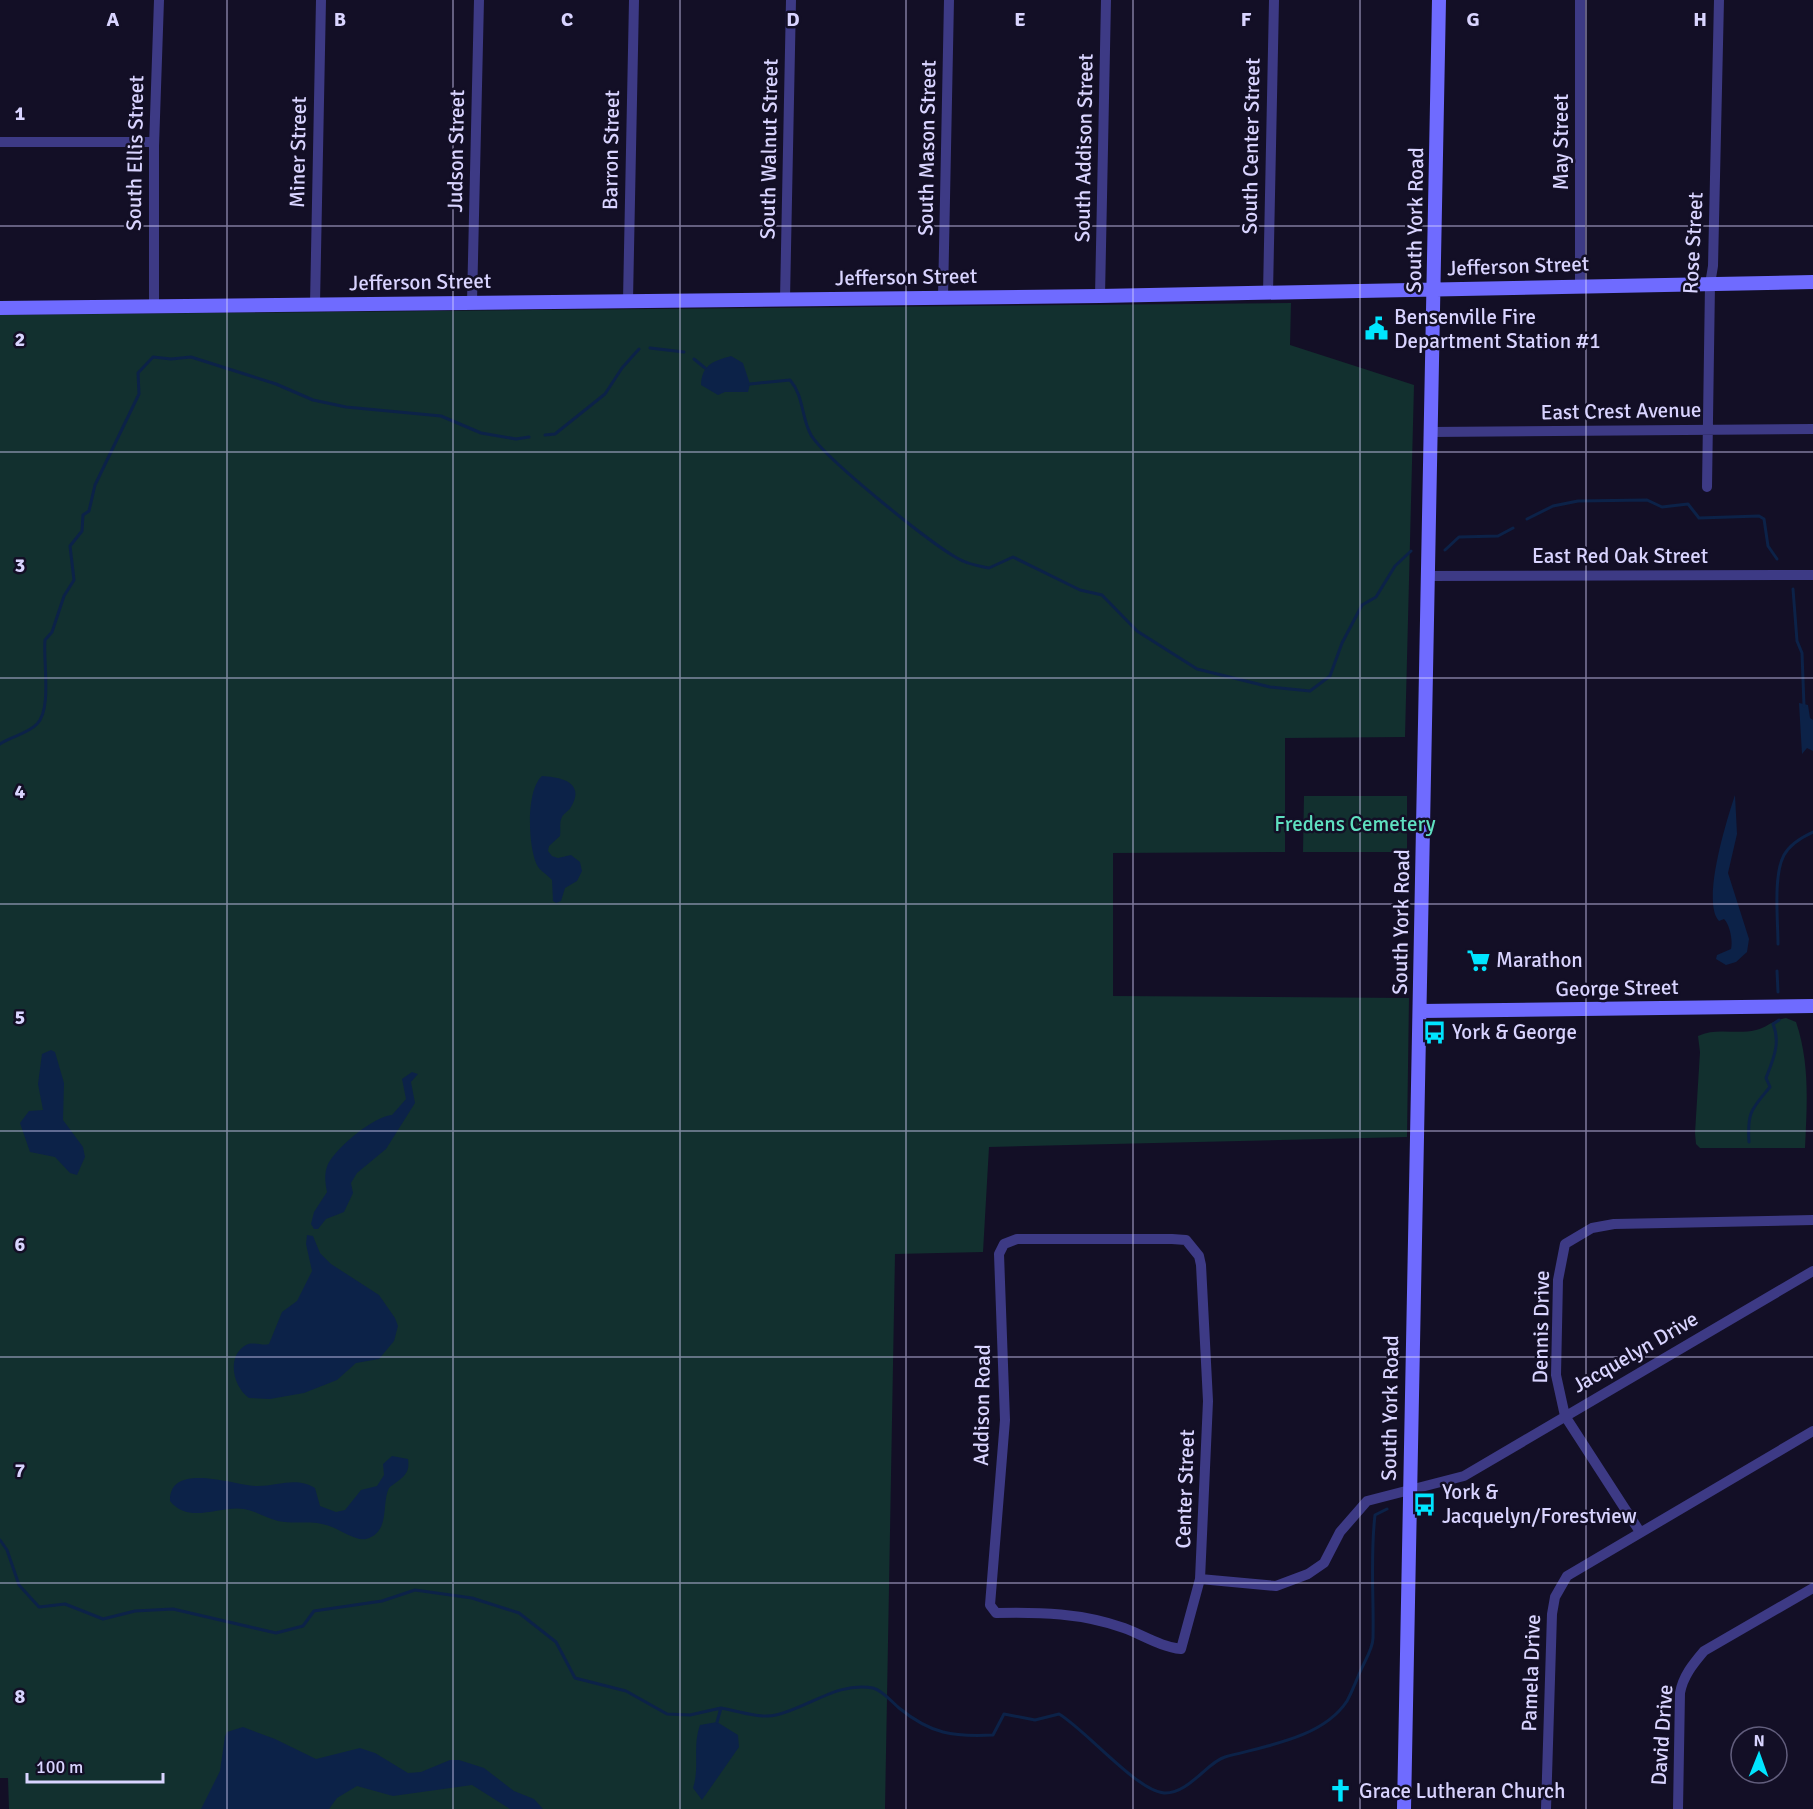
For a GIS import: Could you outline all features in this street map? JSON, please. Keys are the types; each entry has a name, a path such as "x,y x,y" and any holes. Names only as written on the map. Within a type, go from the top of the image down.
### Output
{"street":[{"name":"South Ellis Street","path":"154,306 154,142 159,0"},
{"name":"Miner Street","path":"315,304 321,0"},
{"name":"Judson Street","path":"472,302 479,0"},
{"name":"Barron Street","path":"628,300 634,0"},
{"name":"South Walnut Street","path":"785,299 791,0"},
{"name":"South Mason Street","path":"943,298 949,0"},
{"name":"South Addison Street","path":"1100,296 1106,0"},
{"name":"South Center Street","path":"1268,293 1274,0"},
{"name":"South York Road","path":"1404,1809 1439,0"},
{"name":"May Street","path":"1580,0 1580,284"},
{"name":"Rose Street","path":"1707,487 1710,284 1713,266 1719,0"},
{"path":"0,142 154,142"},
{"name":"Jefferson Street","path":"0,308 1100,296 1434,290 1580,284 1813,282"},
{"name":"East Crest Avenue","path":"1430,432 1813,429"},
{"name":"East Red Oak Street","path":"1428,576 1813,575"},
{"name":"George Street","path":"1421,1011 1813,1006"},
{"name":"Dennis Drive","path":"1640,1532 1565,1416 1556,1375 1558,1280 1565,1244 1592,1228 1614,1224 1813,1220"},
{"name":"Center Street","path":"1004,1244 1017,1239 1179,1239 1186,1240 1194,1248 1201,1265 1208,1401 1200,1579 1181,1649 1172,1648 1124,1628"},
{"name":"Addison Road","path":"1004,1244 999,1254 1005,1420 995,1568 990,1590 990,1605 996,1613 1040,1612 1082,1617 1124,1628"},
{"name":"Jacquelyn Drive","path":"1200,1579 1267,1587 1293,1581 1324,1563 1340,1532 1367,1501 1464,1476 1813,1271"},
{"name":"Pamela Drive","path":"1546,1809 1552,1614 1555,1597 1567,1576 1813,1431"},
{"name":"David Drive","path":"1677,1809 1680,1693 1682,1682 1691,1666 1704,1651 1813,1588"}],"green space":[{"path":"1291,303 1290,345 1414,385 1405,737 1285,738 1285,852 1113,853 1113,996 1409,998 1407,1137 989,1147 983,1252 895,1254 885,1809 9,1809 8,1778 0,1778 0,315"},
{"name":"Fredens Cemetery","path":"1304,796 1407,796 1407,852 1303,852"},
{"path":"1786,1018 1796,1022 1804,1053 1806,1069 1805,1148 1700,1148 1696,1144 1695,1133 1700,1052 1698,1036 1719,1031 1756,1030"}],"water":[{"path":"731,356 743,363 750,384 748,392 725,392 718,395 701,385 704,372 710,364"},
{"path":"1799,703 1808,705 1810,718 1813,720 1813,751 1807,748 1802,754"},
{"path":"542,776 563,780 573,786 575,792 575,799 571,807 561,819 560,836 549,846 548,851 552,856 558,858 571,855 580,862 582,871 577,881 565,888 561,901 556,903 553,901 552,880 537,866 531,843 531,804 533,793"},
{"path":"1735,795 1737,834 1728,873 1749,939 1747,952 1736,962 1726,965 1716,959 1717,955 1731,949 1732,942 1728,925 1724,919 1719,921 1714,911 1713,897 1717,860"},
{"path":"51,1050 55,1052 64,1083 63,1120 83,1147 85,1157 77,1175 70,1173 55,1157 30,1152 20,1123 29,1111 43,1110 38,1084 42,1054"},
{"path":"412,1072 418,1074 411,1082 415,1103 386,1149 357,1173 351,1183 353,1193 344,1212 326,1219 318,1229 314,1229 311,1224 314,1212 327,1192 325,1178 328,1164 339,1149 366,1126 392,1115 406,1099 402,1079"},
{"path":"307,1235 313,1236 320,1253 331,1264 379,1295 398,1326 394,1341 379,1359 356,1363 337,1380 304,1393 270,1399 249,1398 243,1393 236,1379 234,1364 236,1356 246,1345 269,1344 282,1312 297,1301 312,1271 306,1244"},
{"path":"392,1456 408,1459 408,1469 389,1488 384,1517 379,1530 366,1539 353,1537 325,1525 278,1521 244,1509 186,1512 170,1501 173,1489 180,1482 191,1478 255,1486 293,1482 315,1488 320,1506 336,1512 345,1510 361,1490 377,1486 384,1475 383,1464"},
{"path":"717,1722 738,1735 739,1747 702,1800 693,1788 698,1733 700,1725"},
{"path":"243,1727 275,1739 316,1759 360,1748 375,1753 408,1773 421,1772 450,1760 459,1760 484,1768 514,1791 534,1799 543,1809 510,1809 472,1785 393,1796 357,1786 337,1798 329,1809 201,1809 220,1771 227,1732"}],"waterway":[{"path":"650,348 684,352"},
{"path":"545,435 555,434 605,394 622,368 639,349"},
{"path":"0,744 24,733 37,724 42,717 46,697 45,640 52,632 64,596 74,580 70,546 82,531 83,515 89,511 95,485 139,394 138,373 153,357 171,359 191,357 276,384 313,400 346,407 441,416 481,433 516,439 529,437"},
{"path":"694,359 705,368"},
{"path":"750,384 790,380 798,393 811,435 820,447 882,502 950,553 966,562 989,568 1013,557 1080,590 1102,595 1137,631 1197,669 1270,687 1310,691 1330,676 1342,643 1362,605 1376,597 1395,566 1411,551"},
{"path":"1527,519 1553,506 1578,501 1647,500 1662,507 1688,504 1699,518 1759,516 1764,519 1768,546 1777,559"},
{"path":"1445,550 1459,537 1498,536 1513,528"},
{"path":"1793,589 1797,641 1802,653 1804,706"},
{"path":"1778,944 1777,886 1781,864 1790,847 1813,832"},
{"path":"1777,971 1778,992"},
{"path":"1749,1142 1749,1123 1752,1111 1770,1087 1766,1078 1776,1045 1773,1024 1779,1020"},
{"path":"717,1722 721,1708 770,1716 788,1712 835,1692 860,1687 876,1689 911,1717 932,1728 954,1734 993,1735 1004,1714 1035,1720 1059,1714 1140,1782 1153,1790 1164,1793 1173,1792 1190,1783 1218,1760 1292,1739 1308,1732 1337,1714 1347,1701 1373,1642 1375,1515 1387,1509"},
{"path":"0,1540 7,1550 19,1585 39,1607 65,1604 103,1619 135,1611 173,1609 276,1633 303,1626 314,1611 382,1601 415,1590 472,1598 519,1613 556,1642 575,1678 626,1691 667,1714 690,1715 721,1708"}],"place":[{"name":"Bensenville Fire Department Station #1","path":"1376,329"},
{"name":"Marathon","path":"1478,960"},
{"name":"York & George","path":"1434,1032"},
{"name":"York & Jacquelyn/Forestview","path":"1424,1504"},
{"name":"Grace Lutheran Church","path":"1341,1791"}]}
